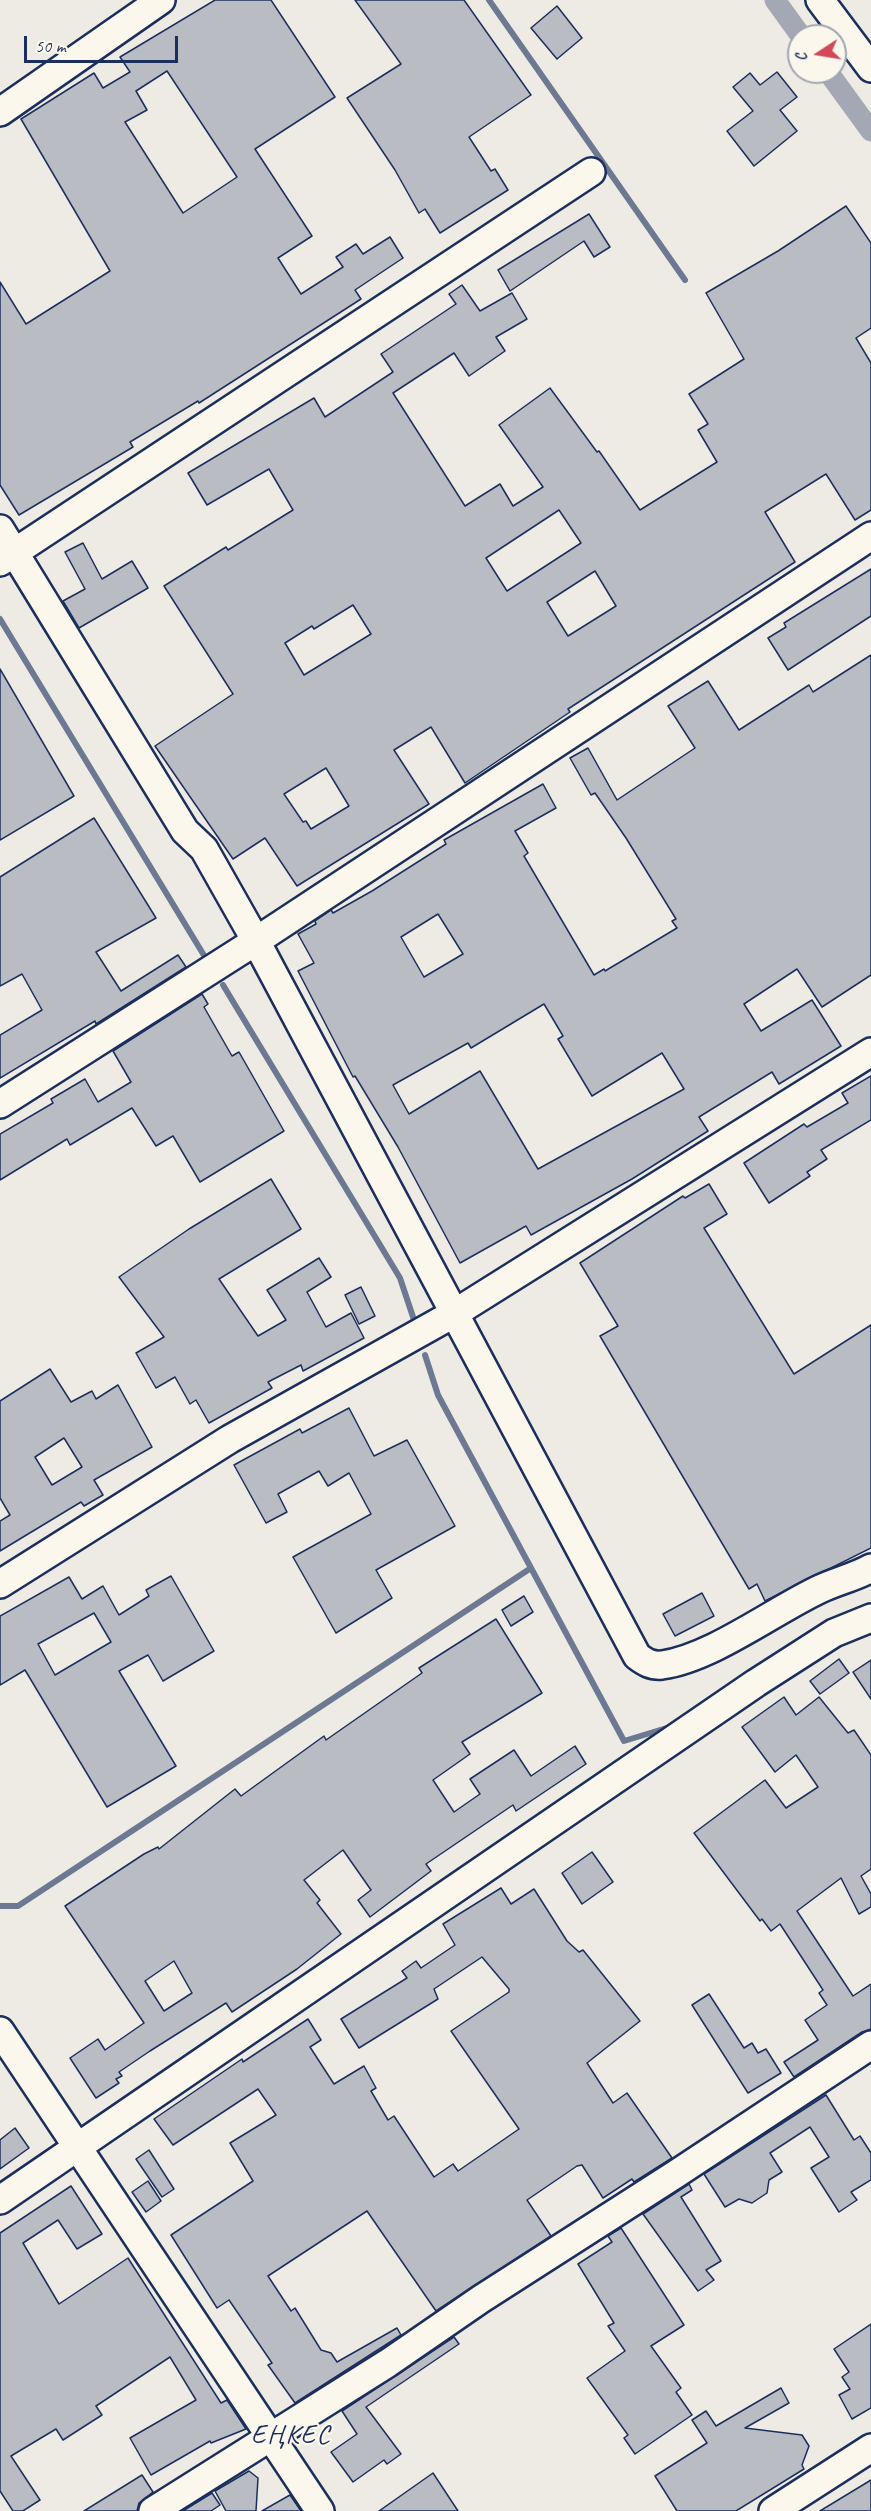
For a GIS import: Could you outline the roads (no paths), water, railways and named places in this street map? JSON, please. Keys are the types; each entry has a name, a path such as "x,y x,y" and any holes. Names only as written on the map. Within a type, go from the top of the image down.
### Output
{"street":[{"path":"0,112 161,0"},
{"path":"820,0 871,68"},
{"path":"7,557 591,172"},
{"path":"0,529 7,557 185,831 204,849 256,941 637,1656 646,1664 660,1665 702,1652 819,1590 867,1579"},
{"path":"0,1104 256,941 871,536"},
{"path":"0,1584 230,1439 455,1312 871,1052"},
{"path":"0,2200 756,1683 834,1633 871,1618"},
{"path":"0,2031 320,2511"},
{"path":"153,2511 388,2363 481,2299 871,2045"},
{"path":"773,2511 871,2448"}],"waterway":[{"path":"489,0 685,280"},
{"path":"775,0 792,24"},
{"path":"837,84 871,131"},
{"path":"0,619 205,957"},
{"path":"223,985 400,1278 415,1323"},
{"path":"425,1355 438,1395 624,1741 670,1727"},
{"path":"0,1906 18,1906 531,1568"}],"district":[{"name":"ЕҢКЕС","path":"291,2436"}]}
